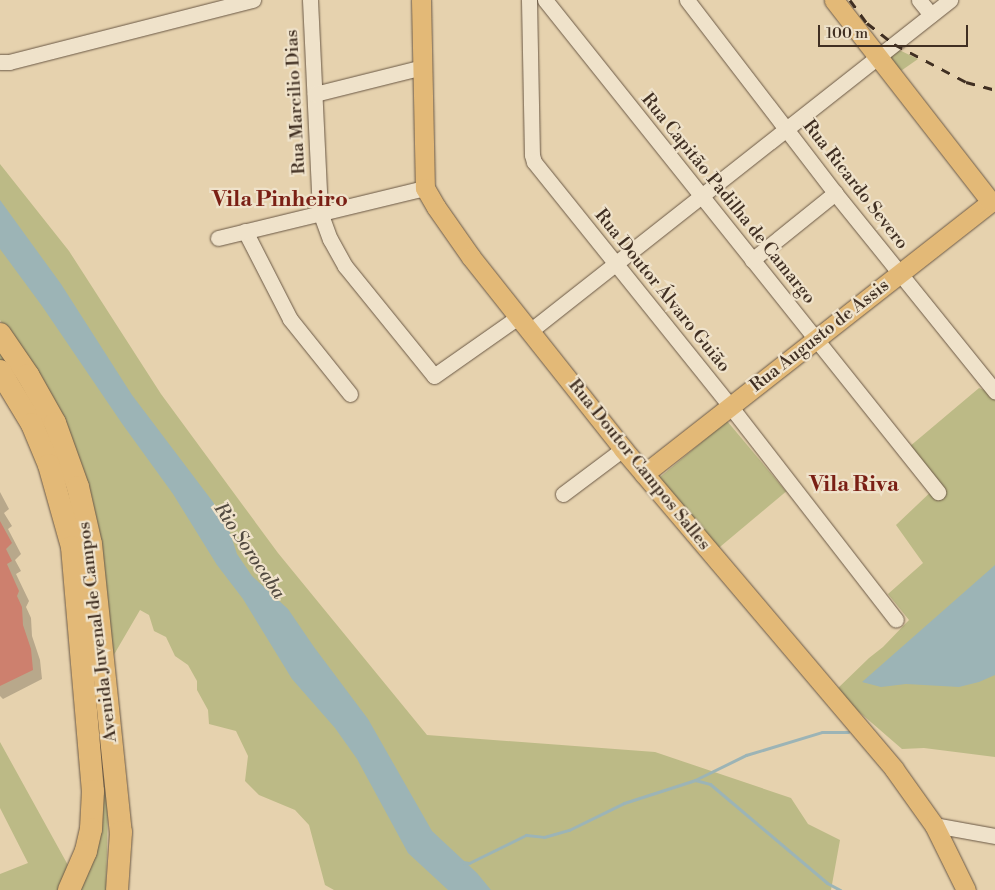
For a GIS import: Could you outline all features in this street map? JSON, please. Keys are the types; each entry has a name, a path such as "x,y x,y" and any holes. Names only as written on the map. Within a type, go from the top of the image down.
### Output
{"highway":[{"name":"Avenida Juvenal de Campos","path":"0,334 28,375 55,423 78,487 91,544 121,832 117,890"},
{"name":"Avenida Juvenal de Campos","path":"0,371 18,398 39,440 59,498 72,547 93,791 91,829 86,851 68,890"},
{"path":"74,890 86,851"},
{"path":"113,890 120,854"}],"main road":[{"path":"421,0 425,188"},
{"path":"834,0 878,50 994,202"},
{"name":"Rua Doutor Campos Salles","path":"425,188 471,257 623,449 894,769 934,825 966,890"},
{"name":"Rua Augusto de Assis","path":"644,474 900,273 994,202"}],"street":[{"path":"0,62 9,62 253,0"},
{"name":"Rua Marcilio Dias","path":"310,0 320,212 330,239 345,266 434,376 518,317"},
{"name":"Rua Ricardo Severo","path":"687,0 787,130 995,391"},
{"path":"919,0 931,15"},
{"path":"530,332 787,130 878,50 950,0"},
{"path":"529,2 541,11 550,2"},
{"name":"Rua Doutor Álvaro Guião","path":"529,2 532,156 545,176 731,406 896,620"},
{"name":"Rua Capitão Padilha de Camargo","path":"550,2 702,197 938,492"},
{"path":"315,94 423,67"},
{"path":"218,238 425,188"},
{"path":"752,260 836,192"},
{"path":"245,232 290,319 350,394"},
{"path":"563,494 623,449"},
{"path":"934,825 995,836"}],"shaded area":[{"path":"897,49 918,59 895,75 886,57"},
{"path":"0,164 69,251 161,394 278,553 427,735 655,752 791,798 808,824 840,840 831,890 334,890 325,885 309,825 295,810 259,795 245,781 248,756 236,731 209,724 208,710 197,690 197,681 188,665 175,656 166,637 154,631 149,615 140,610 112,658 23,356 0,320"},
{"path":"0,344 75,499 108,806 106,890 81,890 91,865 79,568 0,361"},
{"path":"979,388 995,394 995,757 924,748 902,749 835,691 909,620 888,594 923,563 896,525 936,487 909,447"},
{"path":"727,421 786,491 717,549 658,479"},
{"path":"0,742 69,867 59,890 0,890 0,874 28,863 0,808"}],"water":[{"name":"Rio Sorocaba","path":"0,200 61,284 132,395 213,502 229,529 237,554 252,576 288,609 368,719 432,831 477,873 491,890 448,890 408,853 357,759 335,728 292,679 243,599 217,565 173,494 0,249"},
{"path":"995,565 995,675 979,682 959,687 906,684 881,687 862,682"}],"building":[{"path":"0,521 12,543 6,549 12,561 7,564 19,591 17,596 22,607 23,625 31,649 33,670 0,686"}],"waterway":[{"path":"463,862 469,863 526,835 544,837 569,830 624,803 695,780 746,755 822,732 848,732"},
{"path":"695,780 710,784 827,883 840,890"}],"railway":[{"path":"850,0 867,23 894,44 966,82 995,90"}],"district":[{"name":"Vila Pinheiro","path":"280,200"},
{"name":"Vila Riva","path":"854,485"}]}
